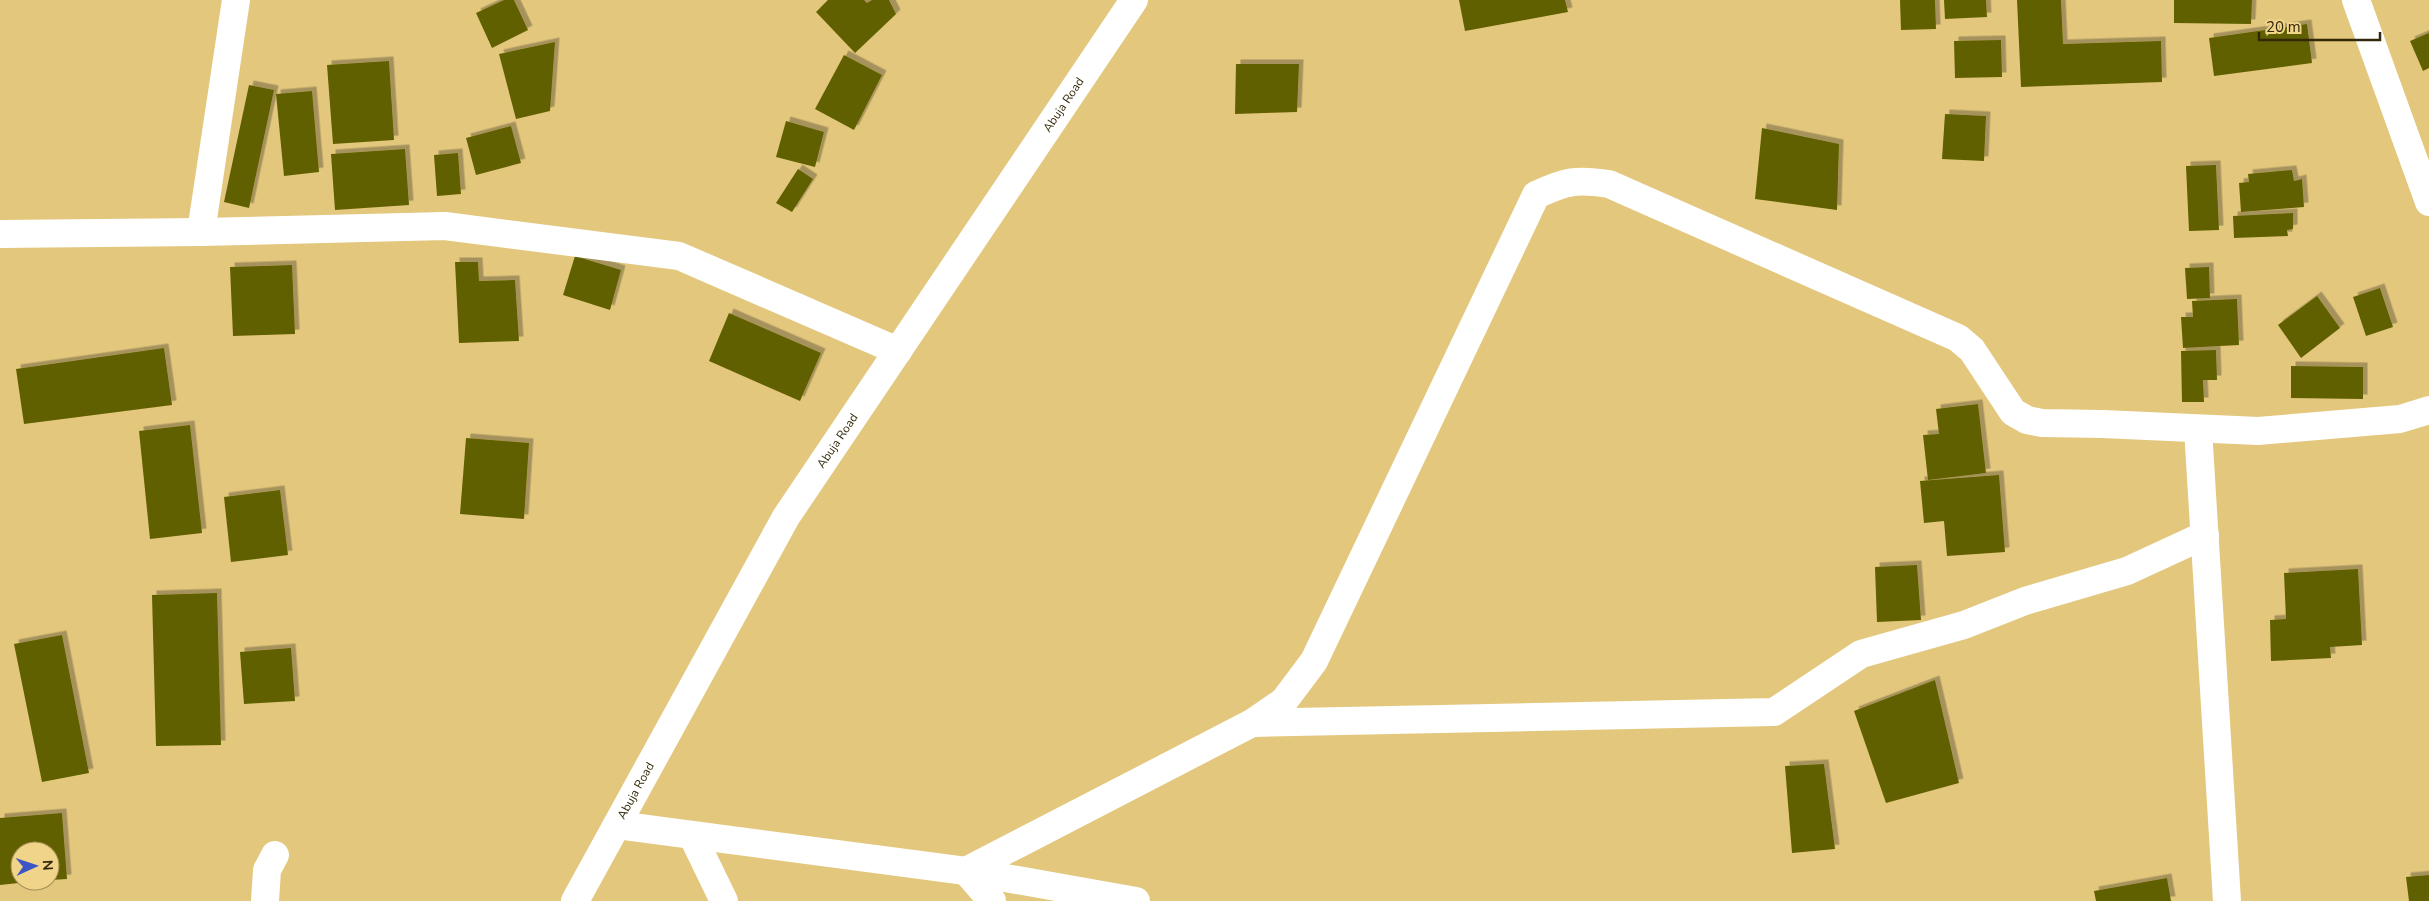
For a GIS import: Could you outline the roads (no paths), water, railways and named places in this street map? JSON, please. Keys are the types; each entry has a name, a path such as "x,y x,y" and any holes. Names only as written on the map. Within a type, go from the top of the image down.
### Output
{"street":[{"path":"201,232 236,0"},
{"name":"Abuja Road","path":"574,901 786,517 1134,0"},
{"path":"2356,0 2429,202"},
{"path":"966,871 1252,723 1284,701 1314,661 1536,195 1561,184 1583,180 1610,184 1958,338 1972,350 2013,412 2026,420 2042,424 2103,424 2258,431 2400,420 2429,410"},
{"path":"0,234 201,232 445,226 680,256 898,350"},
{"path":"2198,429 2227,901"},
{"path":"1252,723 1774,712 1861,654 1964,625 2025,601 2126,571 2205,534"},
{"path":"616,825 966,871 1136,901"},
{"path":"692,835 724,901"},
{"path":"265,901 267,870 275,856"},
{"path":"966,871 992,901"}]}
